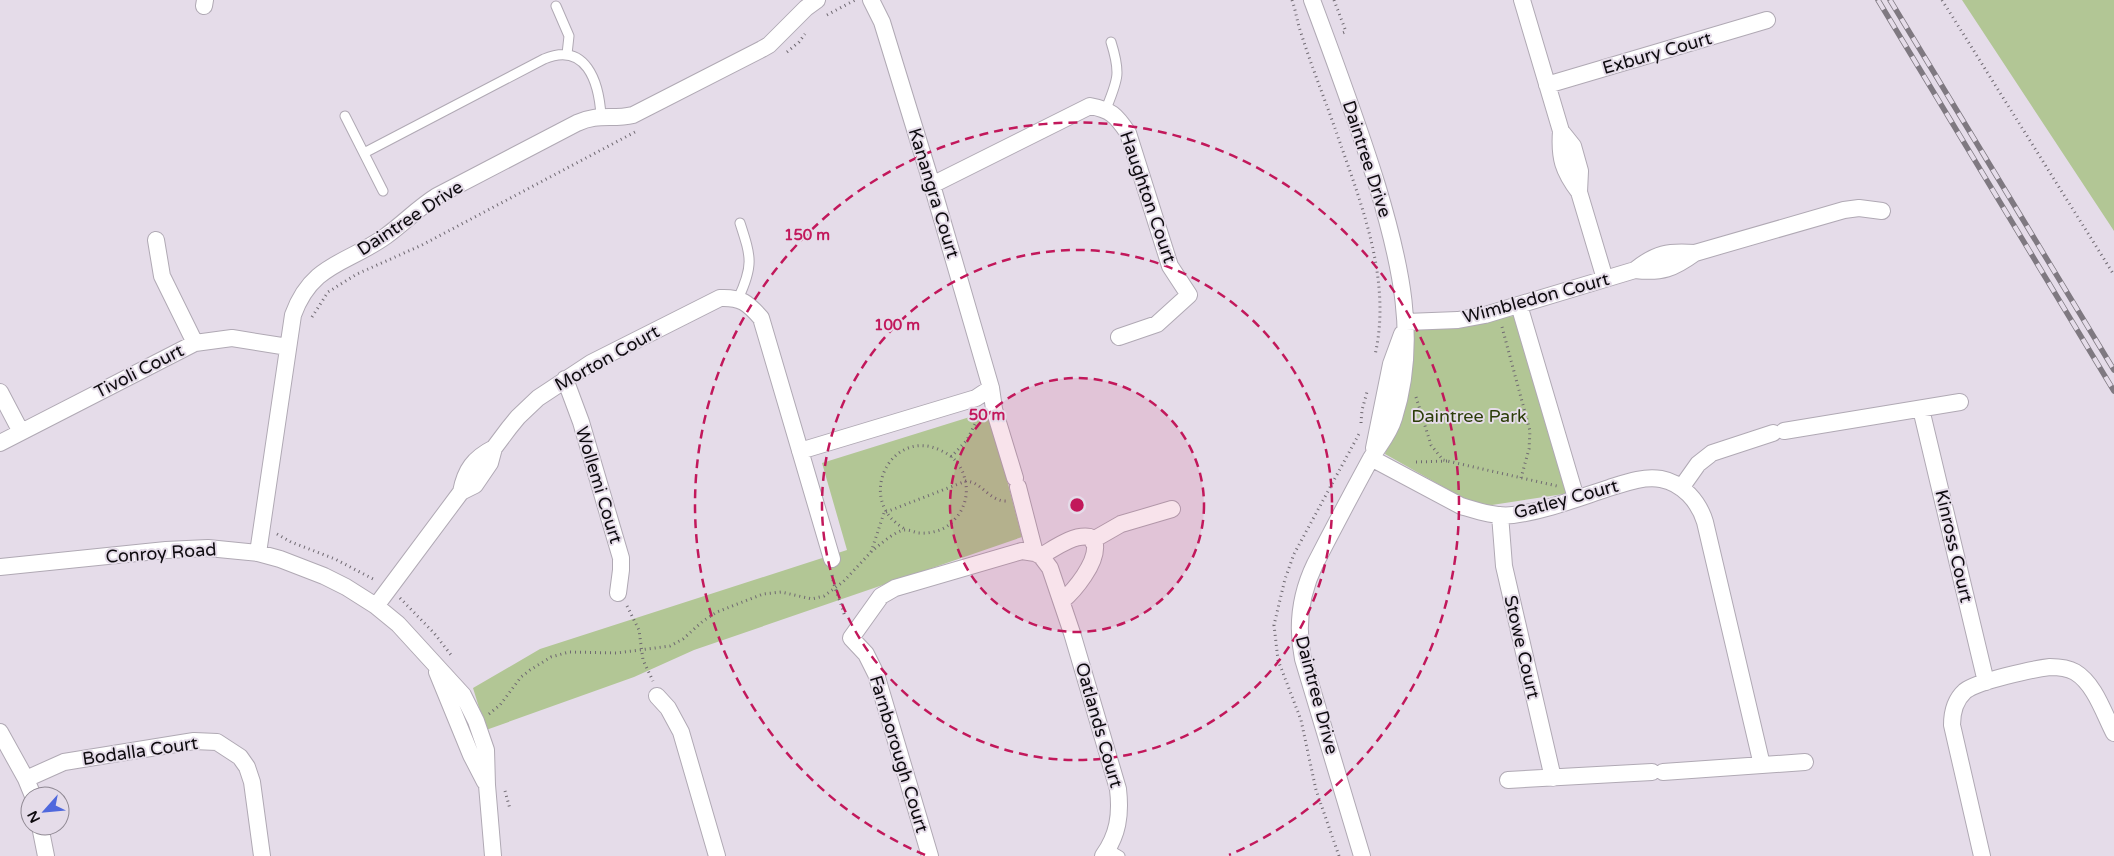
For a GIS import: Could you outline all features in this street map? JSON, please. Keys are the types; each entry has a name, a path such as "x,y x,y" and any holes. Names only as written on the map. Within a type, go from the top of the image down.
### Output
{"street":[{"name":"Daintree Drive","path":"258,553 293,315 309,285 326,270 381,240 425,204 577,123 601,116 620,117 633,115 768,46 806,8 817,0"},
{"name":"Kanangra Court","path":"871,0 882,22 932,185 991,388 994,409 1018,488"},
{"name":"Daintree Drive","path":"1312,0 1363,140 1388,223 1401,274 1406,322 1406,365 1403,389 1388,434 1372,458 1307,580 1300,613 1299,628 1303,659 1362,856"},
{"path":"1522,0 1561,131 1573,146 1580,171 1579,192 1605,279"},
{"name":"Exbury Court","path":"1547,85 1767,20"},
{"path":"932,185 1090,106 1106,109"},
{"name":"Haughton Court","path":"1106,109 1118,117 1128,133 1170,266 1189,295 1157,324 1119,337"},
{"name":"Wimbledon Court","path":"1406,322 1472,318 1521,312 1605,279 1635,270 1655,272 1679,265 1695,252 1844,210 1859,208 1882,211"},
{"path":"156,240 162,276 195,342"},
{"name":"Morton Court","path":"376,606 461,492 474,484 490,463 494,448 528,407 565,379 591,363 720,298 733,297 738,299"},
{"path":"738,299 751,306 760,318 832,559"},
{"path":"1521,312 1576,498"},
{"name":"Tivoli Court","path":"0,442 195,342 232,338 288,347"},
{"name":"Wollemi Court","path":"565,379 581,422 621,558 618,593"},
{"path":"800,451 976,398 991,388"},
{"path":"0,392 21,432"},
{"path":"1762,765 1705,522 1698,506 1682,488 1698,464 1712,453 1778,432 1960,402"},
{"name":"Kinross Court","path":"1921,409 1986,682"},
{"name":"Gatley Court","path":"1372,458 1461,506 1475,511 1500,515 1524,513 1633,481 1649,479 1672,483 1682,488"},
{"name":"Oatlands Court","path":"1018,488 1038,555 1050,568 1062,601 1118,789 1120,814 1110,854"},
{"path":"1093,540 1121,524 1172,509"},
{"name":"Stowe Court","path":"1500,515 1506,575 1552,778"},
{"path":"851,638 881,596 895,588 1012,553 1022,551 1038,555 1071,540 1086,537 1093,540"},
{"path":"1062,601 1076,588 1094,556 1096,550 1093,540"},
{"name":"Conroy Road","path":"0,568 186,548 225,549 258,553 280,559 324,576 376,606 410,636 434,665 463,695 476,721 486,750 493,856"},
{"name":"Farnborough Court","path":"851,638 866,654 876,674 930,856"},
{"path":"1982,856 1952,725 1952,716 1958,698 1966,690 1986,682 2050,667 2062,667 2082,677 2089,685 2114,733"},
{"path":"658,696 668,708 681,732 717,856"},
{"path":"0,732 29,786"},
{"name":"Bodalla Court","path":"26,779 64,762 194,741 217,742 240,757 247,768 252,782 262,856"},
{"path":"1508,780 1805,762"},
{"path":"42,836 46,856"}],"lane":[{"path":"556,6 569,36 568,54"},
{"path":"1106,109 1118,80 1118,71 1111,42"},
{"path":"364,153 552,56 568,54 582,62 594,80 601,116"},
{"path":"345,116 383,191"},
{"path":"738,299 745,285 750,266 748,249 740,223"}],"path":[{"path":"819,20 854,0"},
{"path":"1292,0 1305,46 1347,164 1377,268 1381,327 1373,365"},
{"path":"1334,0 1345,29 1343,33 1336,36"},
{"path":"1942,0 2114,275"},
{"path":"783,55 800,42 809,29"},
{"path":"309,323 328,292 357,274 422,245 643,128"},
{"path":"1495,327 1502,325 1521,312"},
{"path":"1502,325 1530,431 1529,449 1521,478"},
{"path":"1339,856 1316,790 1301,720 1278,660 1274,625 1288,567 1359,434 1367,391"},
{"path":"1412,397 1413,391 1431,445 1439,456 1448,461 1555,486 1576,498"},
{"path":"951,457 967,440 980,414"},
{"path":"924,446 938,449 951,457 961,467 966,481 964,504 961,512 951,524 929,533 913,532 894,521 886,511 880,496 881,481 886,467 896,456 909,448 924,446"},
{"path":"1412,462 1432,463 1448,461"},
{"path":"871,552 886,511 966,481 975,483 998,500 1018,488"},
{"path":"277,525 276,533 285,539 336,559 399,597 430,628 454,660"},
{"path":"484,710 486,716 500,705 530,670 551,658 570,652 616,653 641,651 677,643 717,612 763,594 781,592 812,599 824,596 834,590 884,541 905,529"},
{"path":"832,559 834,590 841,601 851,638"},
{"path":"618,593 630,610 639,630 643,660 658,696"},
{"path":"504,789 510,809"}],"green space":[{"path":"1962,0 2114,0 2114,231"},
{"name":"Daintree Park","path":"1514,316 1570,493 1479,507 1385,454 1414,328"},
{"path":"989,411 1022,537 694,650 634,677 486,730 473,688 540,649 847,550 822,463"}],"railway":[{"path":"1878,0 2114,391"},
{"path":"1890,0 2114,370"}]}
